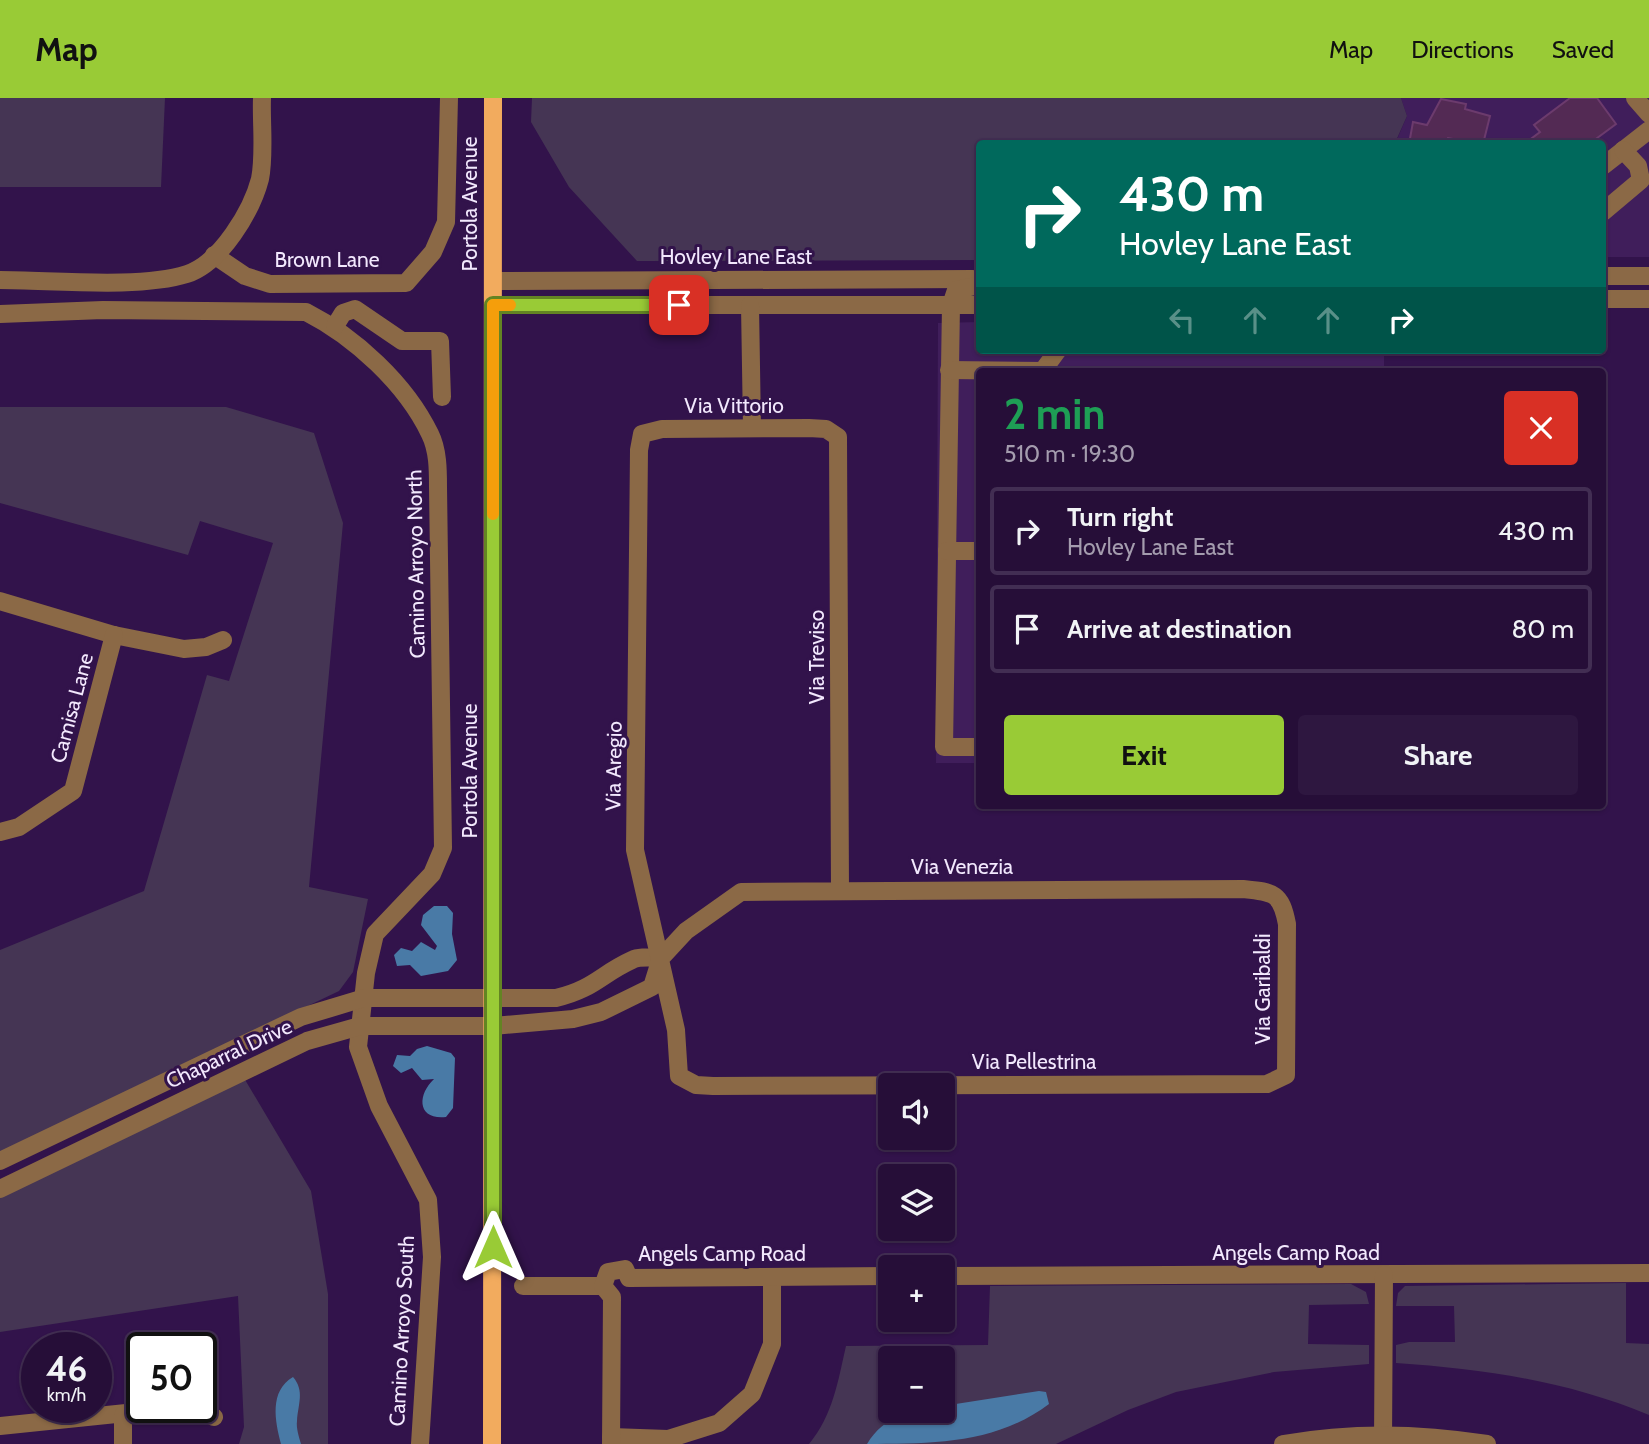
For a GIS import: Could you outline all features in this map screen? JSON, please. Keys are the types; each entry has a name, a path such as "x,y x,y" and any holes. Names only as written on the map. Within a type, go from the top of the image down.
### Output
{"main road":[{"name":"Portola Avenue","path":"492,1444 493,98"}],"street":[{"path":"0,280 156,281 191,273 214,255 252,207 261,175 262,98"},
{"name":"Brown Lane","path":"214,255 244,276 270,284 406,283 433,252 446,222 449,98"},
{"path":"1635,98 1649,114"},
{"path":"1606,164 1649,130"},
{"path":"1606,209 1641,180 1638,166 1623,150"},
{"path":"1606,276 1649,276"},
{"name":"Hovley Lane East","path":"493,281 976,279"},
{"path":"976,286 956,290 951,305 944,747 976,747"},
{"path":"1606,299 1649,299"},
{"path":"493,305 976,305"},
{"path":"750,305 752,428"},
{"path":"335,326 343,313 355,309 402,341 440,341 442,397"},
{"name":"Camino Arroyo North","path":"0,314 103,310 306,312 335,326 362,348 399,389 431,435 438,460 443,848 432,874 375,933 360,1026"},
{"path":"948,370 976,370"},
{"name":"Via Vittorio","path":"642,434 662,429 826,429"},
{"name":"Via Treviso","path":"826,429 838,437 840,452 840,891"},
{"name":"Via Aregio","path":"642,434 639,450 635,850 676,1030 678,1076 696,1086"},
{"path":"947,551 976,551"},
{"path":"0,601 114,635 184,649 206,647 223,640"},
{"name":"Camisa Lane","path":"0,832 19,827 74,791 114,635"},
{"name":"Via Venezia","path":"493,1026 573,1019 601,1012 652,987 660,958 686,931 741,892 1243,889 1271,892 1283,904"},
{"name":"Via Garibaldi","path":"1283,904 1287,924 1286,1075"},
{"path":"493,999 527,1000 580,992 634,958 660,958"},
{"name":"Chaparral Drive","path":"0,1161 301,1017 363,998 493,999"},
{"name":"Chaparral Drive","path":"0,1189 307,1041 360,1026 493,1026"},
{"name":"Camino Arroyo South","path":"360,1026 358,1046 363,1066 379,1106 428,1200 432,1257 420,1444"},
{"name":"Via Pellestrina","path":"696,1086 1267,1084 1286,1075"},
{"name":"Angels Camp Road","path":"603,1286 608,1272 625,1269 629,1278 878,1276"},
{"name":"Angels Camp Road","path":"955,1276 1649,1273"},
{"path":"1383,1439 1384,1275"},
{"path":"523,1286 603,1286 612,1297 611,1441 668,1438 719,1423 752,1394 772,1344 772,1277"},
{"path":"123,1415 123,1444"},
{"path":"0,1426 126,1415"},
{"path":"1283,1444 1448,1438 1487,1444"}],"shaded area":[{"path":"0,98 165,98 161,187 0,187"},
{"path":"532,98 1401,98 1407,116 1396,140 976,140 976,260 637,261 569,187 531,122"},
{"path":"1401,98 1649,98 1649,257 1606,257 1606,140 1397,140 1407,116"},
{"path":"976,322 976,354 1384,354 1384,368 976,368 976,763 936,763 938,323"},
{"path":"0,407 226,407 314,433 343,523 309,887 368,899 353,972 339,991 0,1153 0,950 144,891 207,675 229,681 273,543 200,521 188,555 0,503"},
{"path":"244,1078 311,1191 328,1294 328,1444 239,1444 244,1427 238,1296 0,1332 0,1197"},
{"path":"1626,1283 1626,1343 1649,1344 1649,1415 1587,1393 1525,1378 1396,1363 1396,1345 1409,1342 1455,1342 1454,1306 1396,1306 1398,1293 1405,1286"},
{"path":"1351,1284 1366,1292 1369,1304 1309,1305 1308,1344 1369,1345 1369,1364 1274,1372 1176,1392 1128,1410 1056,1444 809,1444 829,1409 846,1346 988,1345 990,1286"}],"water":[{"path":"434,906 447,906 453,913 452,934 457,960 448,971 421,976 410,965 397,966 394,955 401,948 412,951 421,942 435,950 437,946 421,925 423,915"},
{"path":"427,1046 451,1053 455,1058 453,1108 446,1117 429,1115 423,1105 425,1092 434,1079 422,1080 412,1068 401,1073 393,1066 397,1055 410,1056 417,1049"},
{"path":"293,1377 300,1393 297,1424 301,1444 281,1444 276,1416 277,1398 285,1383"},
{"path":"1039,1391 1046,1392 1049,1404 1029,1417 985,1434 939,1442 867,1444 886,1423 955,1423 955,1404"}],"building":[{"path":"1570,98 1597,98 1616,124 1594,140 1529,140 1540,132 1534,125"},
{"path":"1441,99 1466,104 1465,109 1490,116 1484,140 1410,140 1413,122 1427,125"}],"slow traffic":[{"path":"493,514 493,305 510,305"}],"route":[{"path":"493,1247 493,305 679,305"}]}
